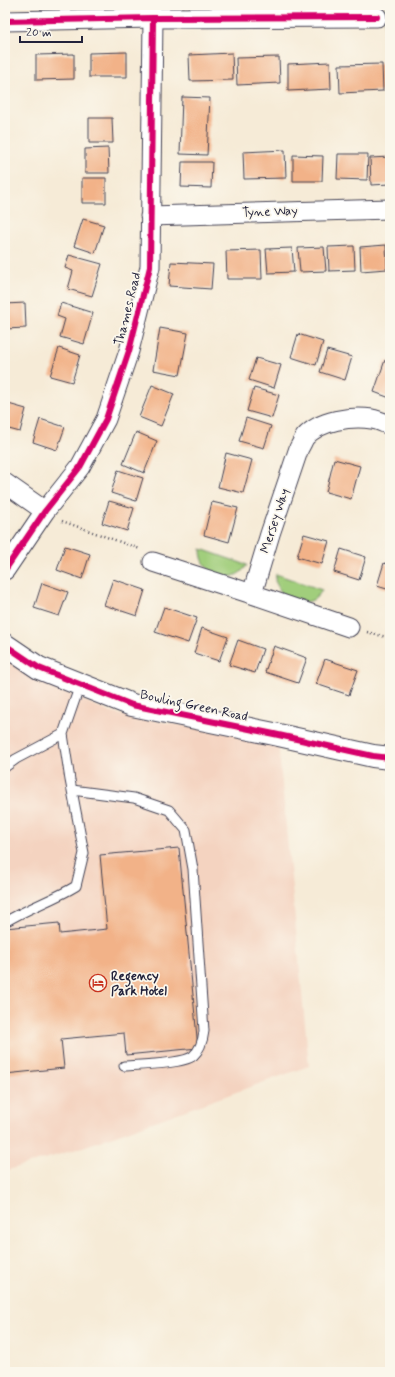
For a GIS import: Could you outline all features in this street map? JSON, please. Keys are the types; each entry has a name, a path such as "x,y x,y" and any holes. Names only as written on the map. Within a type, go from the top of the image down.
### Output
{"street":[{"path":"5,21 153,18 377,17"},
{"name":"Thames Road","path":"5,570 45,511 80,467 106,419 129,351 150,267 153,18"},
{"name":"Tyne Way","path":"150,216 390,209"},
{"name":"Mersey Way","path":"252,594 272,527 299,448 305,438 318,427 340,420 373,419 390,425"},
{"path":"5,483 45,511"},
{"path":"153,562 349,627"},
{"name":"Bowling Green Road","path":"5,645 39,668 132,705 373,756 390,758"}],"lane":[{"path":"5,922 24,911 52,899 76,886 84,852 63,734 80,684"},
{"path":"5,767 16,759 63,734"},
{"path":"72,790 134,798 169,810 186,830 192,860 204,1031 203,1042 192,1056 176,1061 124,1066"}],"path":[{"path":"45,511 64,522 152,553 153,562"}],"shaded area":[{"path":"5,658 44,682 111,713 278,742 309,1066 77,1149 5,1171"}],"green space":[{"path":"385,7 390,7 390,52 385,52"},
{"path":"201,549 247,565 241,572 234,576 226,577 218,575 211,572 206,566 202,558"},
{"path":"276,574 322,590 313,600 304,602 298,601 282,594 275,581"}],"building":[{"path":"127,52 127,77 89,77 89,53"},
{"path":"232,53 233,80 190,81 189,55"},
{"path":"74,54 74,79 36,80 36,55"},
{"path":"279,57 280,83 237,85 236,58"},
{"path":"330,62 331,89 288,91 288,64"},
{"path":"382,64 383,91 340,93 339,65"},
{"path":"182,97 210,98 207,155 180,154"},
{"path":"89,118 112,118 113,143 89,143"},
{"path":"108,148 109,173 85,173 85,149"},
{"path":"285,150 286,178 244,179 243,152"},
{"path":"338,154 368,154 367,180 337,179"},
{"path":"293,155 323,156 322,181 293,181"},
{"path":"390,157 390,184 371,185 370,158"},
{"path":"182,162 212,162 211,188 181,187"},
{"path":"6,178 7,203 5,203"},
{"path":"82,178 106,178 106,203 82,203"},
{"path":"83,219 104,225 95,253 74,246"},
{"path":"386,245 387,269 361,271 360,247"},
{"path":"354,246 355,270 329,271 328,247"},
{"path":"324,247 326,271 300,272 298,248"},
{"path":"292,248 294,272 268,273 266,249"},
{"path":"261,250 262,279 227,279 226,251"},
{"path":"69,255 102,264 92,296 68,289 73,271 65,268"},
{"path":"171,262 213,264 211,289 169,286"},
{"path":"25,303 26,328 5,329 5,304"},
{"path":"61,303 93,313 84,344 60,337 65,319 57,316"},
{"path":"160,328 188,333 180,375 153,370"},
{"path":"298,334 323,342 316,365 291,357"},
{"path":"59,348 80,355 72,382 50,376"},
{"path":"327,350 352,357 345,380 320,372"},
{"path":"256,358 281,365 274,388 249,380"},
{"path":"385,360 390,362 390,398 374,392"},
{"path":"152,385 174,394 161,426 139,417"},
{"path":"254,388 279,395 272,418 247,411"},
{"path":"5,403 26,409 20,432 5,428"},
{"path":"246,418 271,426 264,448 239,441"},
{"path":"40,419 65,427 57,450 33,442"},
{"path":"136,432 157,441 144,473 123,464"},
{"path":"226,453 252,460 243,493 218,487"},
{"path":"334,459 360,466 351,499 326,492"},
{"path":"118,470 143,478 136,501 111,493"},
{"path":"109,501 134,508 127,531 102,523"},
{"path":"212,502 238,508 229,542 204,535"},
{"path":"304,534 329,541 322,564 297,557"},
{"path":"65,546 90,554 82,579 57,570"},
{"path":"341,549 366,557 359,580 334,572"},
{"path":"384,563 390,565 390,590 377,586"},
{"path":"113,579 145,590 137,616 104,605"},
{"path":"42,583 68,592 59,616 34,608"},
{"path":"164,607 197,618 188,643 155,632"},
{"path":"202,628 228,637 219,661 194,653"},
{"path":"238,640 263,649 255,673 229,665"},
{"path":"274,646 307,658 298,683 265,672"},
{"path":"325,659 358,670 349,695 316,684"},
{"name":"Regency Park Hotel","path":"179,848 198,1048 126,1055 124,1033 61,1039 64,1068 5,1074 5,928 59,923 60,934 107,929 100,855"}],"cycle path":[{"path":"5,21 153,18 377,17"},
{"path":"5,570 45,511 80,467 106,419 129,351 150,267 153,18"},
{"path":"5,645 39,668 132,705 373,756 390,758"}],"place":[{"name":"Regency Park Hotel","path":"98,983"}]}
